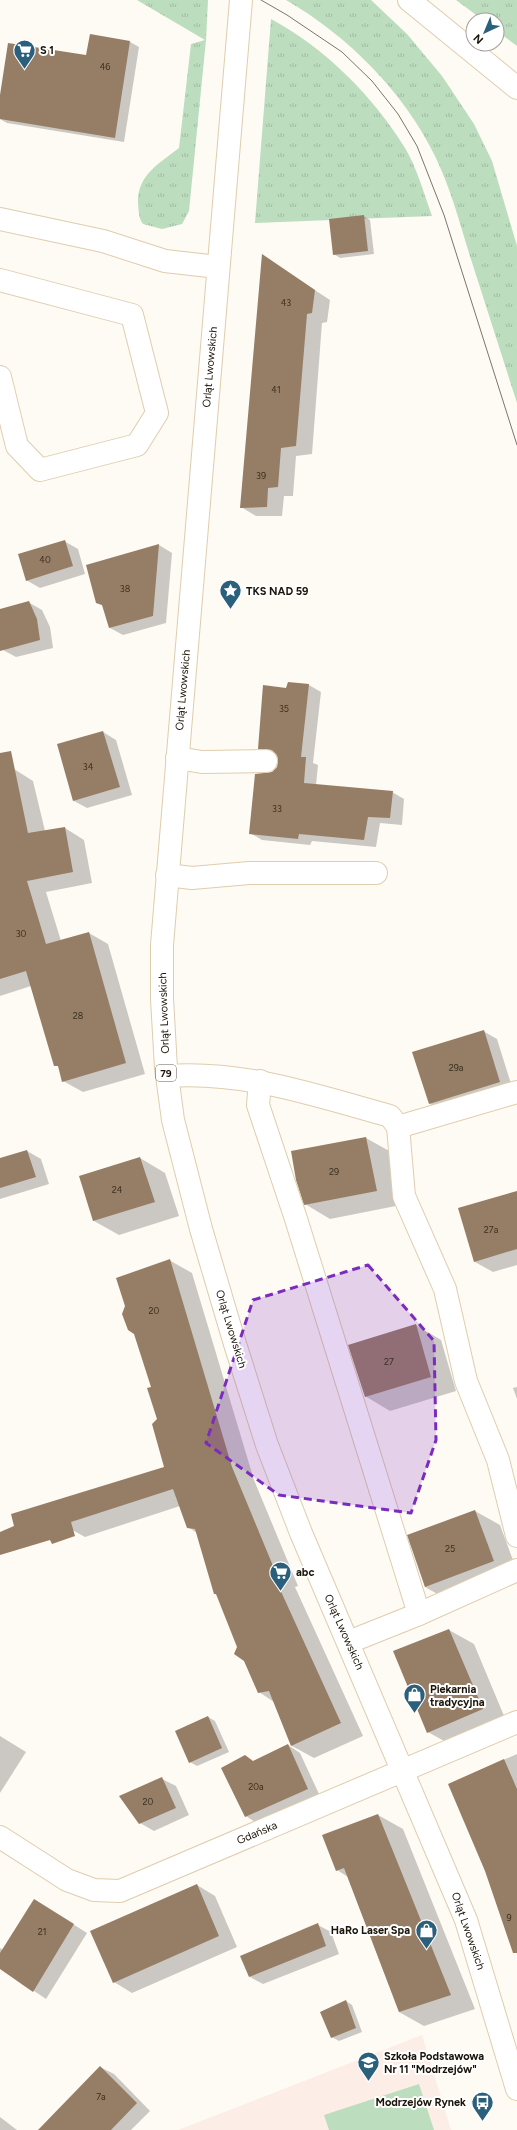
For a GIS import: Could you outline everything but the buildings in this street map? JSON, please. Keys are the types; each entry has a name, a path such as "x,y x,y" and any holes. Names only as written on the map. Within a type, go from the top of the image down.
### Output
{"main road":[{"name":"Orląt Lwowskich","path":"241,0 162,945 162,999 167,1076 178,1138 201,1229 237,1352 267,1445 315,1567 349,1642 466,1920 517,2089"},
{"path":"409,0 517,88"},
{"path":"0,218 103,241 165,261 218,267"},
{"path":"0,280 132,316 157,413 137,445 40,470 17,446 0,377"},
{"path":"178,758 202,762 266,761"},
{"path":"168,875 192,878 249,873 376,873"},
{"path":"167,1076 190,1074 260,1081 390,1116 398,1127 404,1196 445,1289 466,1380 498,1460 517,1536"},
{"path":"260,1081 258,1105 296,1219 419,1614"},
{"path":"398,1127 517,1092"},
{"path":"349,1642 419,1614 517,1570"},
{"name":"Gdańska","path":"0,1838 67,1880 94,1890 120,1891 517,1722"}],"highlighted area":[{"path":"368,1265 434,1341 436,1440 411,1513 279,1495 206,1443 253,1300"}],"shaded area":[{"name":"Szkoła Podstawowa Nr 11 \"Modrzejów\"","path":"422,2035 451,2130 178,2130"}],"green space":[{"path":"137,0 208,0 206,40 189,211 182,224 162,229 143,224 139,214 139,193 141,185 151,171 179,148 191,44 205,40"},
{"path":"286,0 371,0 407,34 442,76 474,124 492,161 517,246 517,403 450,192 435,156 422,132 407,109 372,67 331,30"},
{"path":"456,0 517,0 517,46 505,37 505,12 472,12"},
{"path":"271,19 310,44 329,59 363,92 378,110 405,148 417,173 432,216 255,223"},
{"path":"419,2084 434,2130 329,2130 324,2115"}],"tram line":[{"path":"261,0 287,15 342,52 372,81 398,114 417,146 444,215 517,445"}],"place":[{"name":"S 1","path":"24,70"},
{"name":"TKS NAD 59","path":"231,610"},
{"name":"abc","path":"281,1592"},
{"name":"Piekarnia tradycyjna","path":"415,1714"},
{"name":"HaRo Laser Spa","path":"426,1950"},
{"name":"Szkoła Podstawowa Nr 11 \"Modrzejów\"","path":"368,2082"},
{"name":"Modrzejów Rynek","path":"482,2122"}]}
